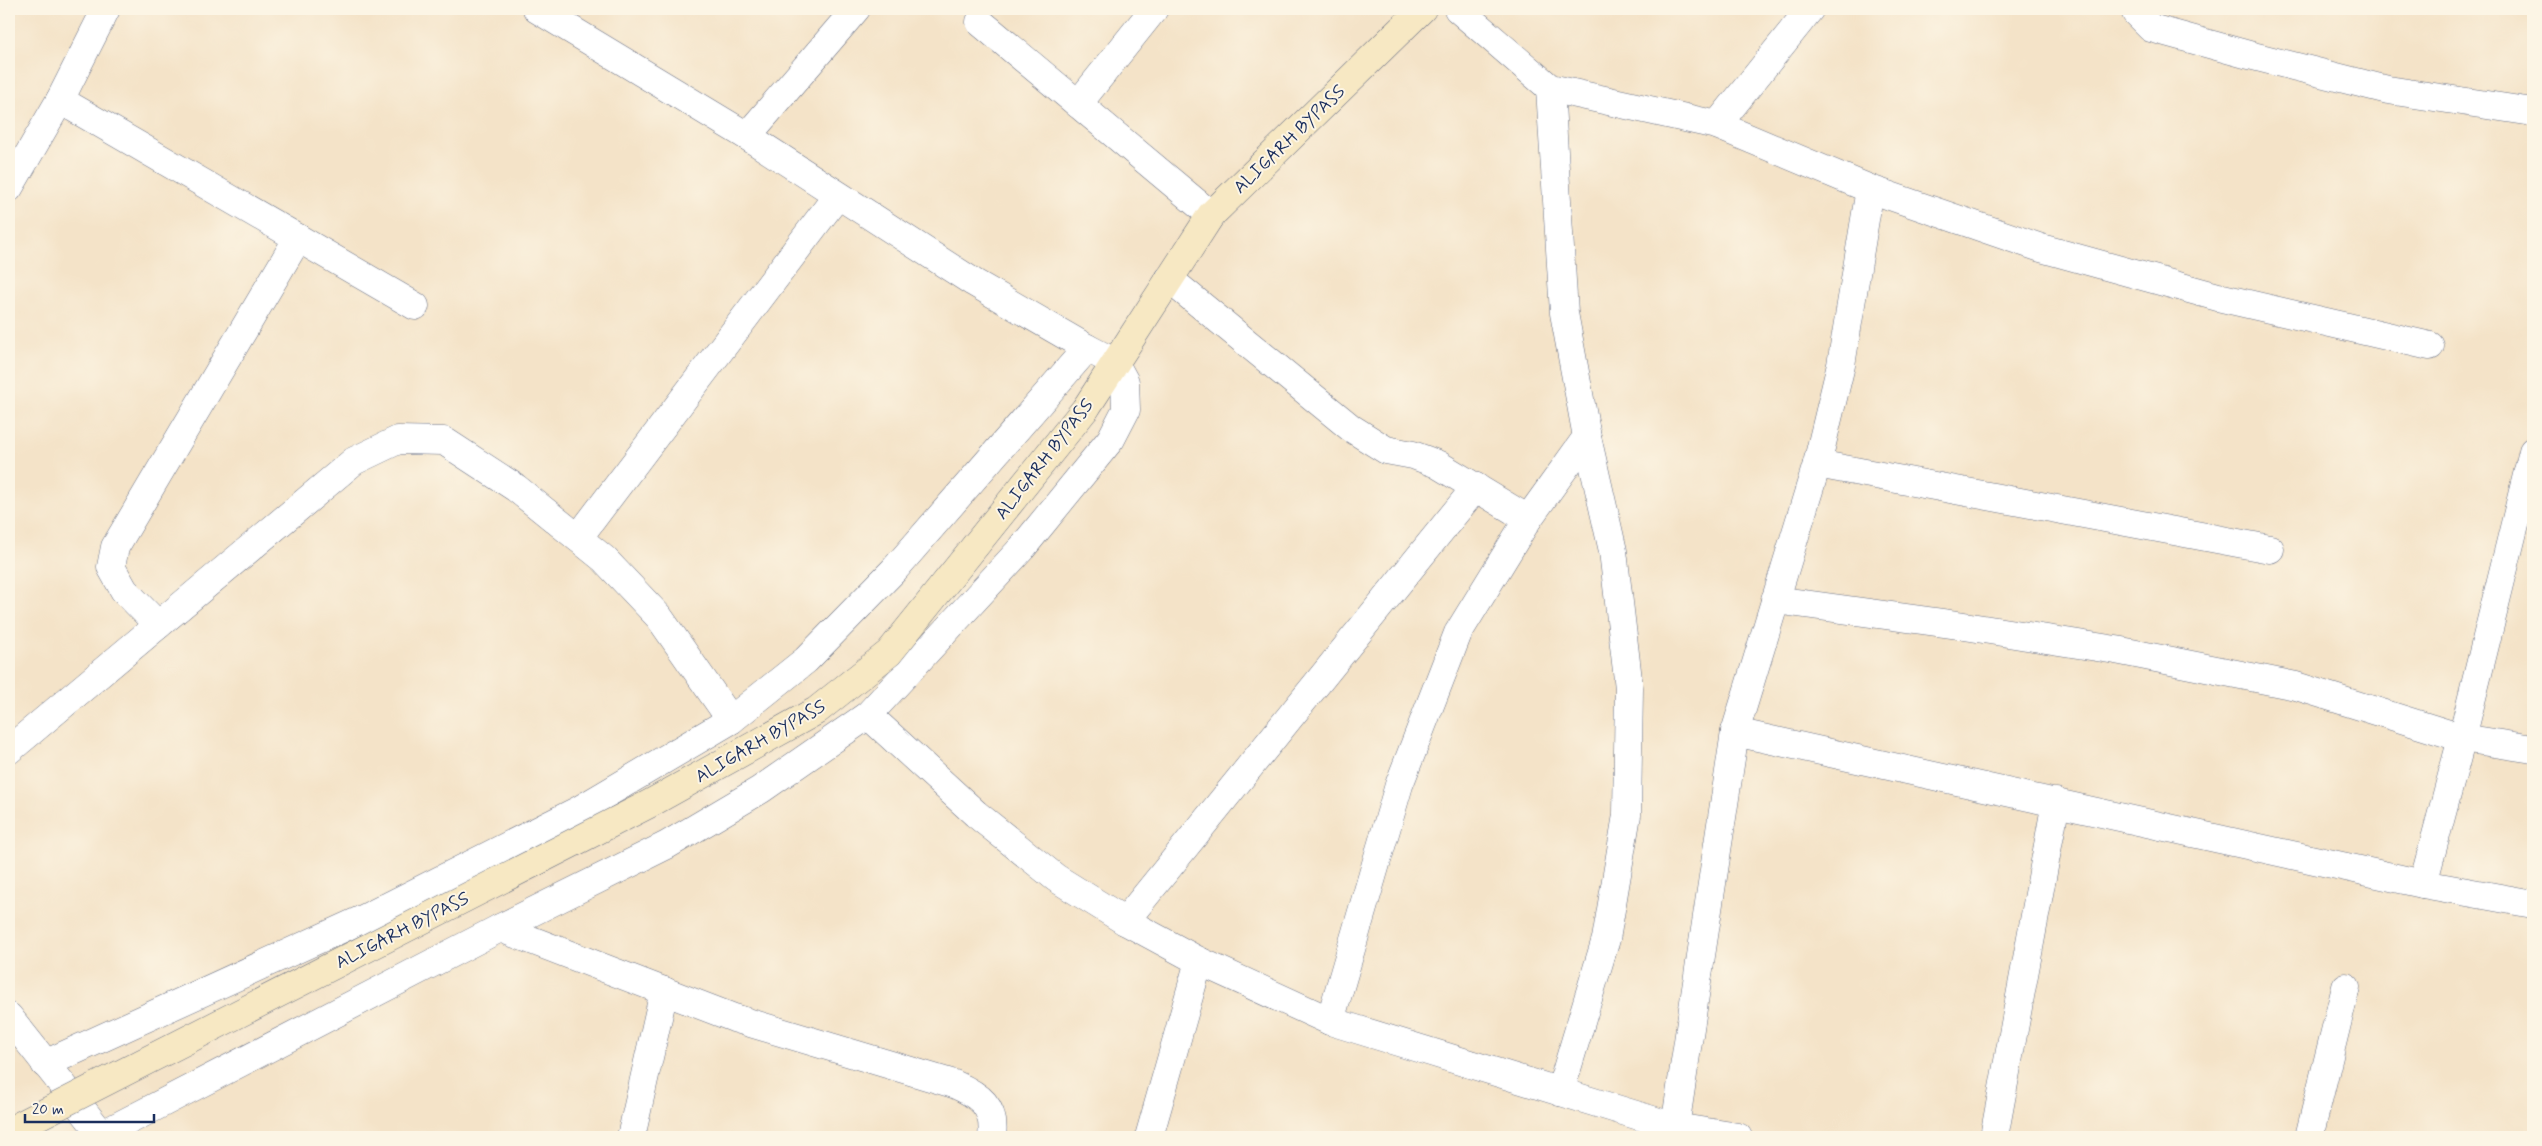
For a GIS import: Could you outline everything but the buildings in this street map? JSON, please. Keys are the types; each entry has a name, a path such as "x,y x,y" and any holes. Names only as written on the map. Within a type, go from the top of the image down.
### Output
{"main road":[{"name":"ALIGARH BYPASS","path":"9,1131 640,809 816,711 889,653 1086,408 1114,362 1211,215 1422,9"}],"street":[{"path":"9,188 60,100 106,9"},
{"path":"747,136 856,9"},
{"path":"1078,104 1154,9"},
{"path":"1458,9 1550,88 1717,125 1870,189 2041,248 2218,297 2430,346"},
{"path":"1717,125 1810,9"},
{"path":"2134,9 2136,14 2152,28 2249,55 2388,90 2533,112"},
{"path":"9,1017 101,1136 500,928 666,845 760,790 868,715 1022,548 1111,439 1126,410 1125,382 1114,362 1086,348 973,282 552,12"},
{"path":"980,22 1211,215"},
{"path":"1550,88 1564,313 1587,437 1613,551 1629,688 1627,814 1606,938 1560,1092"},
{"path":"60,100 415,306"},
{"path":"1675,1127 1735,732 1817,464 1841,366 1870,189"},
{"path":"578,538 837,196"},
{"path":"158,625 124,590 111,566 115,547 298,238"},
{"path":"1169,279 1352,428 1386,450 1413,455 1437,464 1528,519"},
{"path":"45,1064 363,919 579,810 731,720 806,660 894,570 1086,348"},
{"path":"1330,1021 1400,785 1458,633 1528,519 1587,437"},
{"path":"9,750 354,461 398,440 444,441 516,488 604,559 659,617 731,720"},
{"path":"2423,884 2529,482 2533,451"},
{"path":"1817,464 2270,549"},
{"path":"1125,921 1476,487"},
{"path":"1776,600 2116,650 2296,686 2462,738 2533,749"},
{"path":"868,715 976,814 1056,878 1125,921 1199,961 1330,1021 1675,1127 1738,1137"},
{"path":"1735,732 2423,884 2533,904"},
{"path":"1994,1137 2056,802"},
{"path":"500,928 734,1018 954,1084 977,1095 990,1110 992,1137"},
{"path":"1149,1137 1199,961"},
{"path":"2309,1137 2346,987"},
{"path":"631,1137 664,991"}]}
